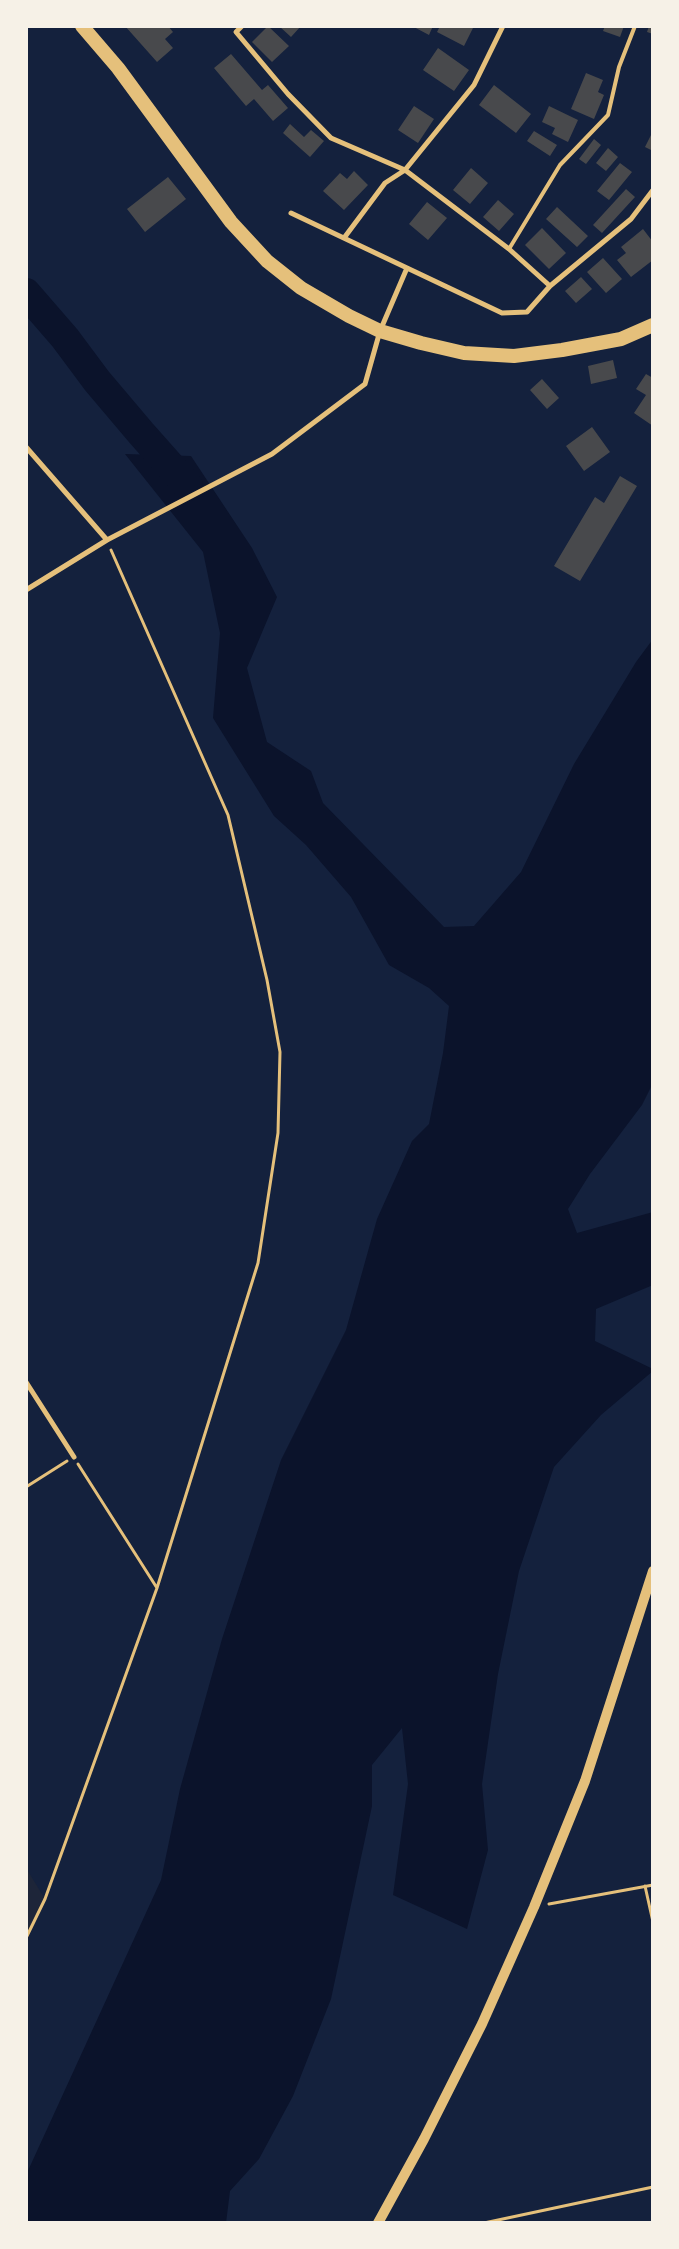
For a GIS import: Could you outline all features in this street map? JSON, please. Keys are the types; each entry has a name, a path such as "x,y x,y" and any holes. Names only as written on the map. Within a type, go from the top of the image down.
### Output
{"highway":[{"path":"82,26 118,68 231,222 267,261 301,288 349,316 380,331 421,343 464,353 514,356 562,350 621,339 653,326"}],"main road":[{"path":"378,2223 424,2139 482,2024 534,1907 585,1781 653,1571"}],"street":[{"path":"242,26 236,32 288,94 331,138 405,170 509,249 550,286"},
{"path":"344,238 385,183 405,170 474,85 503,26"},
{"path":"291,213 502,313 526,312 550,286 631,219 653,190"},
{"path":"26,590 107,540 272,454 365,384 380,331 407,268"},
{"path":"26,447 107,540"},
{"path":"26,1382 74,1457"}],"lane":[{"path":"509,249 560,165 608,115 620,67 635,26"}],"path":[{"path":"26,1938 45,1899 157,1588 258,1263 278,1133 280,1052 267,980 228,815 107,540"},
{"path":"26,1487 74,1457 157,1588"},
{"path":"534,1907 653,1885"},
{"path":"645,1886 653,1922"},
{"path":"484,2223 653,2187"}],"shaded area":[{"path":"125,454 191,456 252,548 277,597 247,668 267,742 311,771 323,803 444,927 474,926 521,872 574,764 636,662 653,639 653,1083 642,1105 590,1174 568,1209 577,1233 653,1212 653,1285 596,1309 595,1341 653,1369 653,1371 601,1415 554,1467 519,1571 498,1674 482,1784 488,1850 467,1929 393,1895 408,1784 402,1728 372,1765 372,1806 331,1999 293,2096 259,2159 230,2191 226,2223 26,2223 26,2175 161,1880 180,1789 222,1639 281,1460 346,1330 377,1219 412,1141 429,1124 443,1053 449,1006 429,988 389,965 351,897 306,845 274,816 213,718 220,633 203,552"},
{"path":"26,1868 45,1899 26,1938"}],"building":[{"path":"125,26 168,26 173,32 165,39 173,48 157,62"},
{"path":"268,26 289,46 272,62 252,42"},
{"path":"279,26 301,26 291,37"},
{"path":"412,26 433,26 429,35"},
{"path":"440,26 474,26 464,46 437,32"},
{"path":"605,26 624,26 620,37 603,31"},
{"path":"649,26 653,26 653,34 647,32"},
{"path":"438,48 469,70 454,91 423,70"},
{"path":"231,54 262,90 268,85 288,108 273,121 254,99 246,106 214,68"},
{"path":"586,73 603,80 598,92 604,95 594,119 571,109"},
{"path":"494,85 531,114 516,133 479,105"},
{"path":"414,106 434,119 418,143 398,130"},
{"path":"549,106 578,120 568,142 552,134 555,128 542,122"},
{"path":"290,124 304,137 311,130 324,141 310,157 283,133"},
{"path":"534,131 557,145 550,156 527,141"},
{"path":"653,131 653,151 645,147"},
{"path":"594,139 601,145 586,164 579,159"},
{"path":"608,148 618,157 606,171 596,163"},
{"path":"620,163 632,172 609,200 597,191"},
{"path":"471,168 488,183 470,204 453,190"},
{"path":"354,171 368,185 344,210 323,191 340,173 347,179"},
{"path":"168,177 186,199 145,232 127,209"},
{"path":"626,189 635,197 602,233 593,225"},
{"path":"498,200 514,214 499,231 483,217"},
{"path":"427,202 447,218 428,240 409,224"},
{"path":"557,207 588,236 577,247 546,219"},
{"path":"542,228 566,253 549,269 525,245"},
{"path":"643,229 653,242 653,260 631,277 617,260 626,253 621,247"},
{"path":"603,258 622,279 606,293 587,272"},
{"path":"581,277 592,289 576,303 565,291"},
{"path":"613,360 617,378 591,384 588,366"},
{"path":"646,374 653,378 653,426 634,413 646,395 636,389"},
{"path":"542,379 559,398 547,409 530,390"},
{"path":"592,427 610,452 584,471 566,446"},
{"path":"620,476 637,486 580,581 554,566 595,497 604,503"}],"waterway":[{"path":"26,293 65,338 97,381 188,486"}]}
